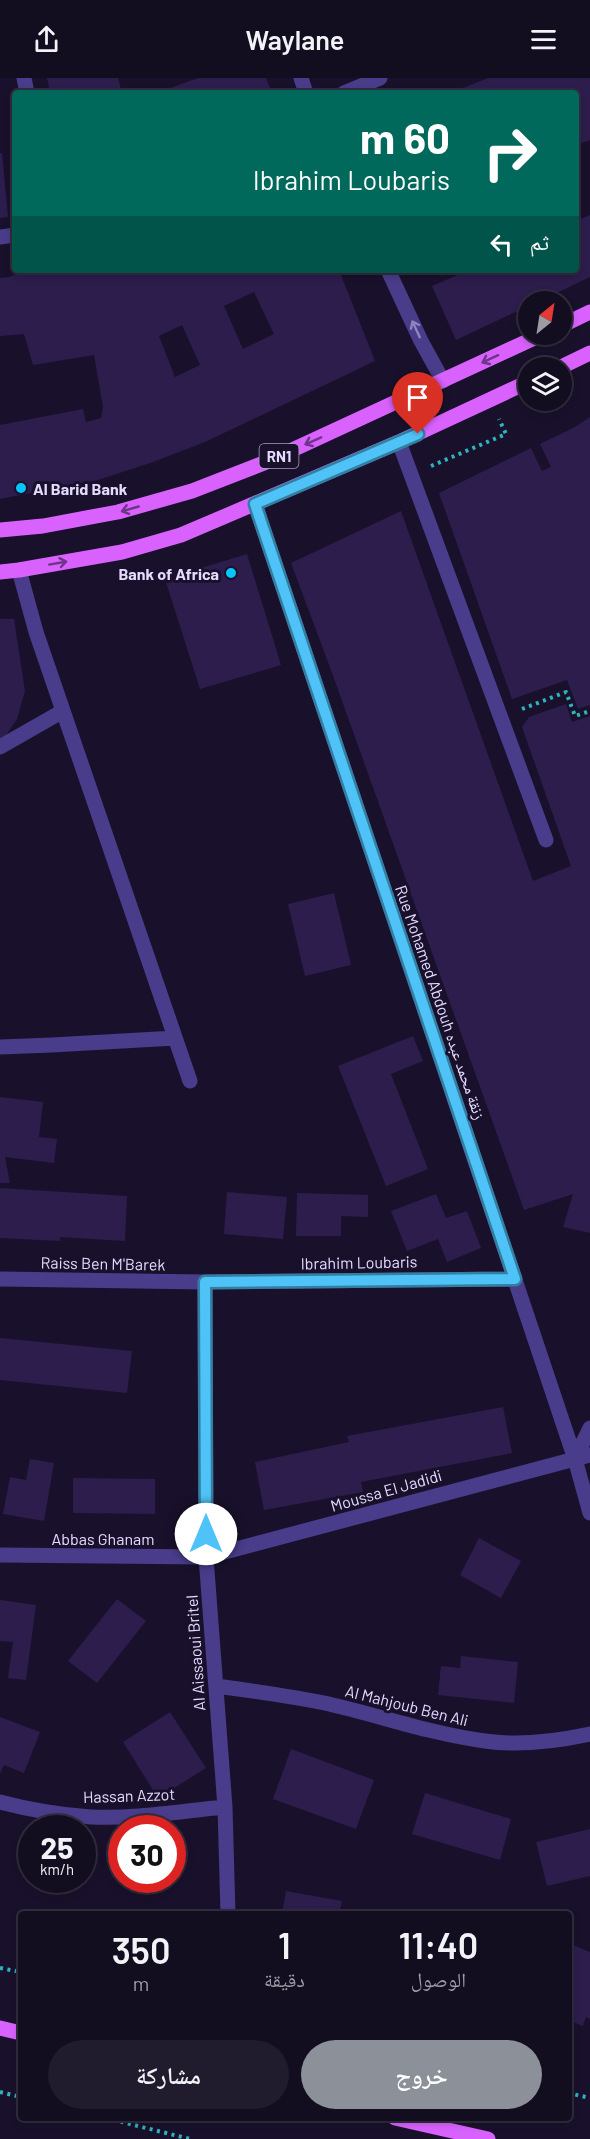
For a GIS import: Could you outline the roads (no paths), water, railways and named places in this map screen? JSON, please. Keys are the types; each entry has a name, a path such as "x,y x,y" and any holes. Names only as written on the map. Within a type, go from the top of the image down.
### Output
{"main road":[{"path":"572,321 590,312"},
{"name":"RN1","path":"0,530 43,526 118,512 192,491 264,464 520,345"},
{"path":"572,362 590,353"},
{"name":"RN1","path":"0,572 122,552 172,538 399,442 518,387"},
{"path":"0,2028 18,2032"},
{"path":"407,2121 488,2139"}],"street":[{"path":"351,90 380,78"},
{"path":"389,273 421,341 443,381"},
{"path":"399,442 546,840"},
{"name":"Rue Mohamed Abdouh زنقة محمد عبده","path":"255,504 515,1279 583,1457 590,1513"},
{"path":"19,570 36,632 190,1082"},
{"path":"0,747 63,711"},
{"path":"0,1047 175,1038"},
{"name":"Ibrahim Loubaris","path":"205,1282 515,1279"},
{"name":"Raiss Ben M'Barek","path":"0,1280 205,1282"},
{"name":"Al Aissaoui Britel","path":"205,1282 206,1557 225,1807 228,1911"},
{"path":"583,1457 590,1428"},
{"name":"Moussa El Jadidi","path":"206,1557 583,1457"},
{"name":"Abbas Ghanam","path":"0,1555 206,1557"},
{"name":"Al Mahjoub Ben Ali","path":"216,1686 330,1704 487,1742 538,1743 590,1734"},
{"name":"Hassan Azzot","path":"0,1802 48,1812 93,1817 225,1807"}],"place":[{"name":"Al Barid Bank","path":"21,488"},
{"name":"Bank of Africa","path":"231,573"}]}
